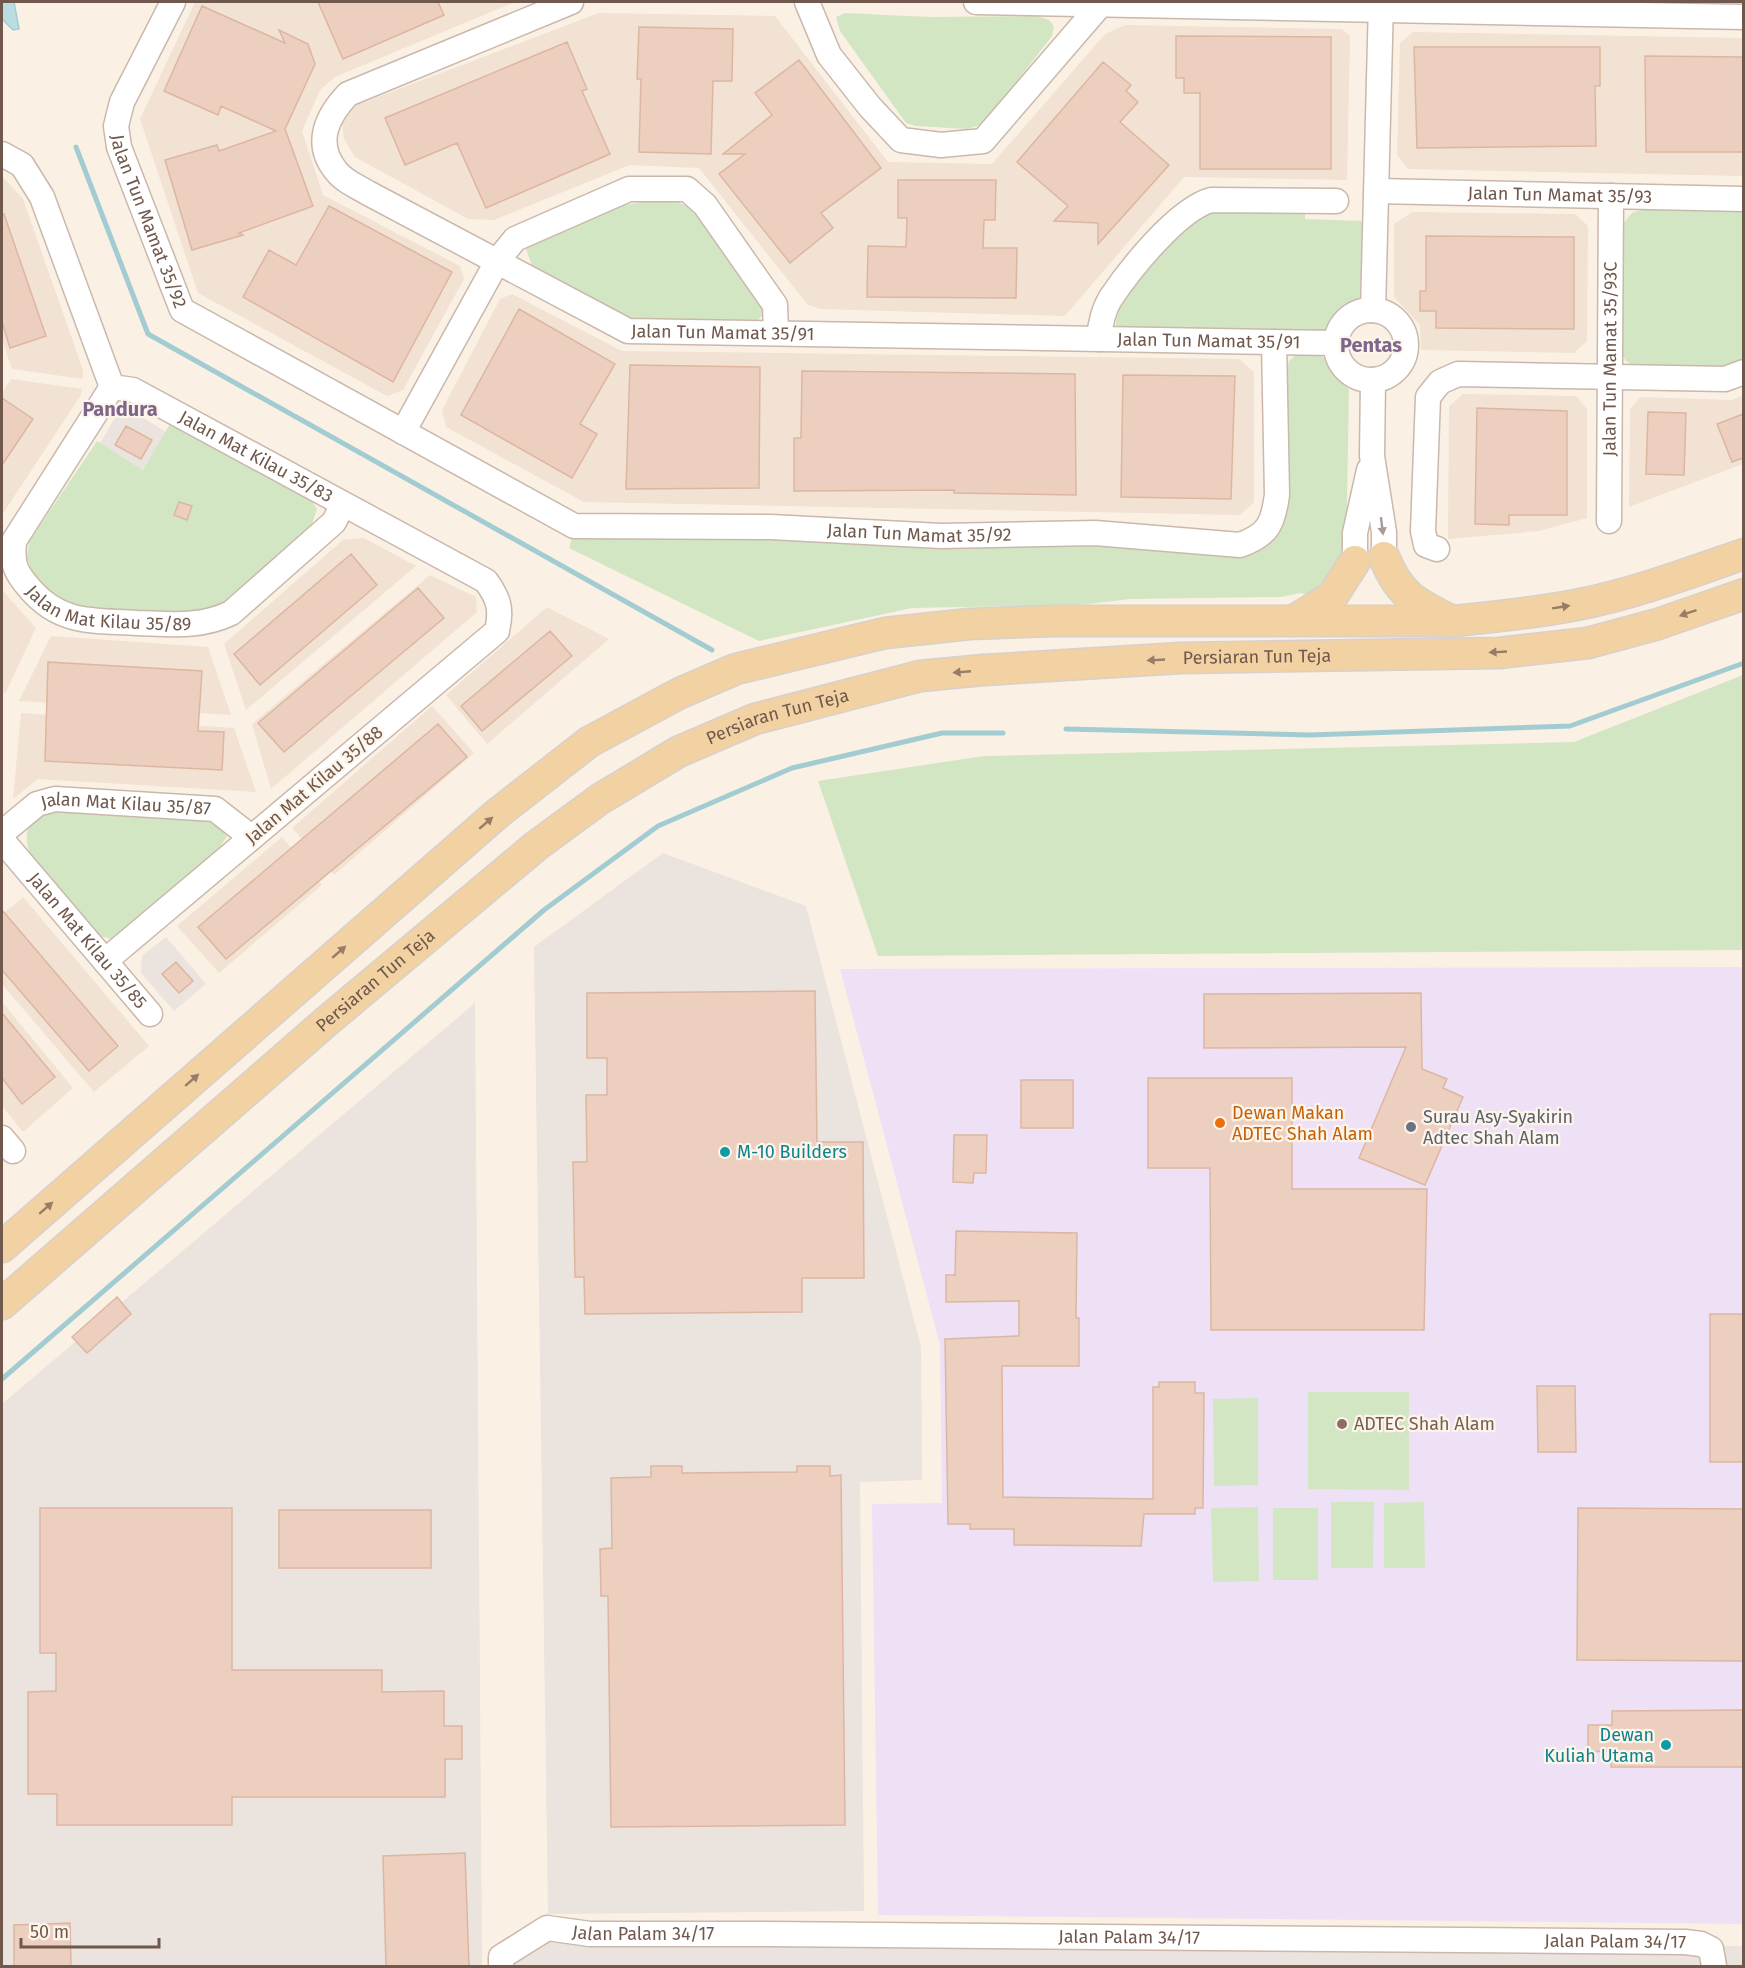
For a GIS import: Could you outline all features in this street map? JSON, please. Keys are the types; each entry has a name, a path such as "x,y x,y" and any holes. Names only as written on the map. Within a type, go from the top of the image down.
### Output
{"main road":[{"name":"Persiaran Tun Teja","path":"2,1304 327,1020 536,846 600,799 678,752 755,719 920,676 1181,658 1577,605 1662,582 1743,554"},
{"path":"1293,621 1332,597 1370,559"},
{"path":"1370,559 1393,579 1406,596 1453,621"},
{"path":"1370,559 1370,632"},
{"name":"Persiaran Tun Teja","path":"2,1247 498,813 589,742 680,693 736,669 885,633 970,624 1023,622 1293,621 1499,653 1588,643 1658,624 1743,594"}],"street":[{"name":"Jalan Tun Mamat 35/92","path":"173,2 122,102 116,126 119,147 182,310 574,526 771,527 941,536 1095,533 1240,545 1258,539 1274,519 1277,495 1274,342"},
{"name":"Jalan Tun Mamat 35/91","path":"571,2 348,94 331,112 324,128 327,153 337,173 368,193 628,331 1335,343"},
{"path":"807,2 829,55 870,107 901,140 941,145 984,141 1101,4"},
{"path":"976,2 1381,6 1743,17"},
{"path":"1373,310 1381,6"},
{"path":"2,154 22,165 42,197 112,387"},
{"path":"403,432 498,260 516,239 629,189 687,189 705,206 775,305 776,333"},
{"name":"Jalan Tun Mamat 35/93","path":"1377,191 1743,199"},
{"name":"Jalan Tun Mamat 35/93C","path":"1609,521 1611,196"},
{"path":"1099,339 1100,327 1109,301 1150,249 1196,205 1212,200 1336,201"},
{"path":"1373,310 1382,311 1398,322 1406,340 1404,359 1398,368 1382,379 1373,380 1363,380 1346,370 1340,362 1335,343 1340,328 1350,316 1373,310"},
{"path":"1437,549 1426,545 1423,531 1428,397 1440,382 1458,374 1725,379 1743,372"},
{"path":"1370,559 1384,532 1372,456 1373,380"},
{"name":"Jalan Mat Kilau 35/89","path":"112,387 14,541 13,557 16,574 53,611 77,619 194,626 214,621 231,613 333,522 343,504"},
{"name":"Jalan Mat Kilau 35/83","path":"112,387 132,390 486,581 498,597"},
{"name":"Jalan Mat Kilau 35/88","path":"105,961 497,631 501,614 498,597"},
{"name":"Jalan Mat Kilau 35/87","path":"2,833 37,804 55,799 215,809 251,837"},
{"name":"Jalan Mat Kilau 35/85","path":"2,840 150,1014"},
{"name":"Jalan Palam 34/17","path":"501,1966 501,1957 547,1928 590,1934 1685,1942 1701,1944 1712,1958"}],"shaded area":[{"path":"195,2 515,2 335,77 320,90 302,131 323,195 460,266 464,279 403,390 387,396 198,293 140,119"},
{"path":"599,13 775,16 888,162 992,164 1105,34 1125,25 1342,29 1350,36 1347,180 1184,177 1065,316 821,309 808,305 699,168 630,165 494,220 468,219 355,157 344,139 342,122 349,108"},
{"path":"1413,32 1743,38 1743,176 1408,169 1397,155 1400,43"},
{"path":"2,176 23,199 83,370 83,379 12,369 2,340"},
{"path":"1412,212 1575,214 1588,226 1587,341 1574,353 1421,350 1420,325 1394,297 1394,224"},
{"path":"512,294 622,351 1239,359 1254,372 1254,502 1240,515 584,502 446,427 442,410 500,299"},
{"path":"11,379 82,389 81,395 2,515 2,393"},
{"path":"1463,394 1576,396 1587,409 1587,518 1539,531 1448,539 1449,406"},
{"path":"1743,395 1743,464 1629,507 1630,409 1640,397 1732,400"},
{"path":"135,413 166,432 143,470 100,443 115,418"},
{"path":"364,538 416,566 246,710 224,644 343,540"},
{"path":"430,575 476,597 477,612 271,789 252,724"},
{"path":"2,590 36,628 5,694 2,690"},
{"path":"547,607 609,639 487,744 446,695"},
{"path":"51,636 208,647 231,715 19,701"},
{"path":"432,706 474,753 334,875 292,828"},
{"path":"21,713 234,728 256,792 38,779 13,799"},
{"path":"282,837 322,885 219,973 177,926"},
{"path":"663,853 806,906 921,1347 922,1480 860,1482 864,1911 548,1914 534,947"},
{"path":"23,897 149,1046 94,1092 2,984 2,915"},
{"path":"166,937 206,984 174,1011 141,973 142,956"},
{"name":"ADTEC Shah Alam","path":"1743,967 1743,1924 878,1915 872,1504 942,1503 940,1345 840,969"},
{"path":"2,1002 73,1088 23,1132 2,1106"},
{"path":"475,1003 482,1966 2,1966 2,1404"},
{"path":"549,1935 1173,1945 1744,1946 1743,1966 507,1966"}],"green space":[{"path":"845,13 929,17 1037,16 1049,20 1054,26 1052,36 987,120 967,129 916,126 906,123 840,31 836,17"},
{"path":"649,201 677,202 686,206 704,224 760,302 765,312 757,321 631,320 532,266 526,249 529,242 618,206"},
{"path":"1643,209 1743,210 1743,361 1726,367 1633,365 1626,361 1620,352 1622,225 1632,213"},
{"path":"1213,212 1305,214 1305,219 1363,221 1360,297 1331,329 1321,334 1117,330 1117,318 1122,304 1131,288 1157,256 1191,220 1200,214"},
{"path":"1296,355 1321,356 1349,390 1346,557 1320,597 1300,593 1281,597 1130,599 1079,605 912,608 759,641 569,548 573,534 1265,545 1283,527 1289,498 1287,370 1289,361"},
{"path":"171,422 309,497 317,509 310,530 227,602 213,610 195,614 80,609 59,601 32,573 27,557 29,542 97,441 143,470"},
{"path":"1743,675 1743,950 878,956 818,781 984,756 1574,742"},
{"path":"48,810 213,821 227,836 216,853 115,940 96,935 30,854 27,839 29,828"},
{"path":"1308,1392 1409,1392 1409,1490 1308,1489"},
{"path":"1258,1398 1258,1485 1214,1486 1213,1399"},
{"path":"1331,1502 1374,1502 1373,1568 1331,1568"},
{"path":"1424,1502 1425,1568 1384,1568 1384,1503"},
{"path":"1258,1507 1259,1581 1213,1582 1211,1508"},
{"path":"1273,1508 1318,1508 1318,1580 1273,1580"}],"water":[{"path":"2,2 14,2 19,29 13,30 2,19"}],"building":[{"path":"318,2 438,2 444,15 343,59"},
{"path":"202,6 285,43 279,30 308,44 315,64 285,129 313,206 239,233 243,235 192,250 165,160 217,145 219,151 276,131 221,106 218,115 164,91"},
{"path":"639,27 733,29 732,81 713,81 711,154 639,152 641,79 637,79"},
{"path":"1176,36 1331,37 1331,169 1200,169 1200,93 1184,93 1184,78 1176,78"},
{"path":"567,42 587,89 582,91 610,154 486,208 457,143 405,165 385,118"},
{"path":"1414,47 1600,47 1600,86 1595,86 1596,146 1417,148"},
{"path":"1645,56 1743,57 1743,152 1646,152"},
{"path":"799,60 881,168 821,213 833,228 790,263 719,174 745,154 723,154 772,115 755,93"},
{"path":"1103,62 1131,85 1126,91 1138,102 1120,122 1169,165 1098,244 1098,223 1054,221 1068,206 1017,162"},
{"path":"898,180 996,180 995,220 984,220 983,248 1017,248 1016,298 867,297 868,246 906,247 907,218 898,218"},
{"path":"329,206 452,272 393,382 243,297 269,250 296,265"},
{"path":"2,214 4,214 46,336 10,348 2,322"},
{"path":"1426,236 1574,237 1574,329 1436,328 1436,311 1420,311 1420,291 1426,291"},
{"path":"519,309 615,364 580,424 597,434 572,478 461,415"},
{"path":"630,365 760,367 759,488 626,489"},
{"path":"802,371 1075,374 1076,495 954,493 954,490 794,491 794,438 801,438"},
{"path":"1123,375 1235,376 1231,499 1121,497"},
{"path":"2,398 33,419 2,465"},
{"path":"1477,408 1567,411 1567,515 1509,515 1509,525 1475,524"},
{"path":"1648,412 1686,413 1684,475 1646,474"},
{"path":"1743,414 1743,458 1732,462 1717,424"},
{"path":"126,426 152,440 141,459 115,445"},
{"path":"179,502 192,506 187,520 174,515"},
{"path":"351,554 377,585 260,685 234,654"},
{"path":"418,588 444,618 284,752 258,723"},
{"path":"550,631 572,656 482,731 461,706"},
{"path":"48,662 202,671 198,731 224,732 222,770 45,761"},
{"path":"438,724 467,757 226,959 198,927"},
{"path":"2,910 118,1046 89,1071 2,970"},
{"path":"176,962 193,981 179,993 162,974"},
{"name":"M-10 Builders","path":"815,991 817,1142 863,1142 864,1278 802,1278 802,1312 585,1314 584,1277 575,1277 573,1162 587,1162 586,1095 607,1095 607,1058 587,1058 587,993"},
{"path":"1421,993 1422,1069 1447,1079 1443,1088 1463,1097 1425,1185 1359,1158 1406,1047 1204,1048 1204,994"},
{"path":"2,1013 55,1077 22,1104 2,1078"},
{"path":"1148,1078 1292,1078 1292,1189 1427,1189 1424,1330 1211,1330 1210,1168 1148,1168"},
{"path":"1021,1080 1073,1080 1073,1128 1021,1128"},
{"path":"954,1135 987,1135 986,1173 974,1173 973,1183 953,1182"},
{"path":"956,1231 1077,1233 1076,1318 1079,1318 1079,1366 1002,1366 1003,1497 1153,1499 1153,1387 1159,1387 1159,1382 1195,1382 1195,1393 1204,1393 1203,1508 1195,1508 1195,1514 1144,1514 1141,1546 1014,1545 1014,1529 970,1529 970,1524 948,1524 945,1339 1019,1336 1019,1301 946,1302 946,1275 955,1275"},
{"path":"117,1297 131,1314 87,1353 72,1337"},
{"path":"1710,1314 1743,1314 1743,1462 1710,1462"},
{"path":"1537,1386 1575,1386 1576,1452 1538,1452"},
{"path":"651,1466 682,1466 682,1473 797,1472 797,1466 830,1466 830,1476 841,1475 845,1825 611,1827 608,1596 601,1596 600,1549 612,1548 611,1478 651,1477"},
{"path":"40,1508 232,1508 232,1670 382,1670 382,1692 444,1691 444,1726 462,1726 462,1759 445,1759 445,1797 232,1797 232,1825 57,1825 57,1794 28,1794 28,1692 56,1691 56,1653 40,1653"},
{"path":"1578,1508 1743,1509 1743,1661 1577,1660"},
{"path":"279,1510 431,1510 431,1568 279,1568"},
{"name":"Dewan Kuliah Utama","path":"1743,1710 1743,1767 1611,1767 1611,1751 1588,1752 1588,1725 1612,1725 1612,1711"},
{"path":"465,1853 469,1966 386,1966 383,1856"},
{"path":"70,1923 71,1966 14,1966 14,1925"}],"waterway":[{"path":"76,147 148,334 712,650"},
{"path":"1066,729 1310,735 1570,726 1744,663"},
{"path":"2,1379 544,910 658,826 792,768 942,733 1003,733"}],"place":[{"name":"Dewan Makan ADTEC Shah Alam","path":"1220,1123"},
{"name":"Surau Asy-Syakirin Adtec Shah Alam","path":"1411,1127"},
{"name":"M-10 Builders","path":"725,1152"},
{"name":"ADTEC Shah Alam","path":"1342,1424"},
{"name":"Dewan Kuliah Utama","path":"1666,1745"}],"district":[{"name":"Pentas","path":"1371,345"},
{"name":"Pandura","path":"120,409"}]}
